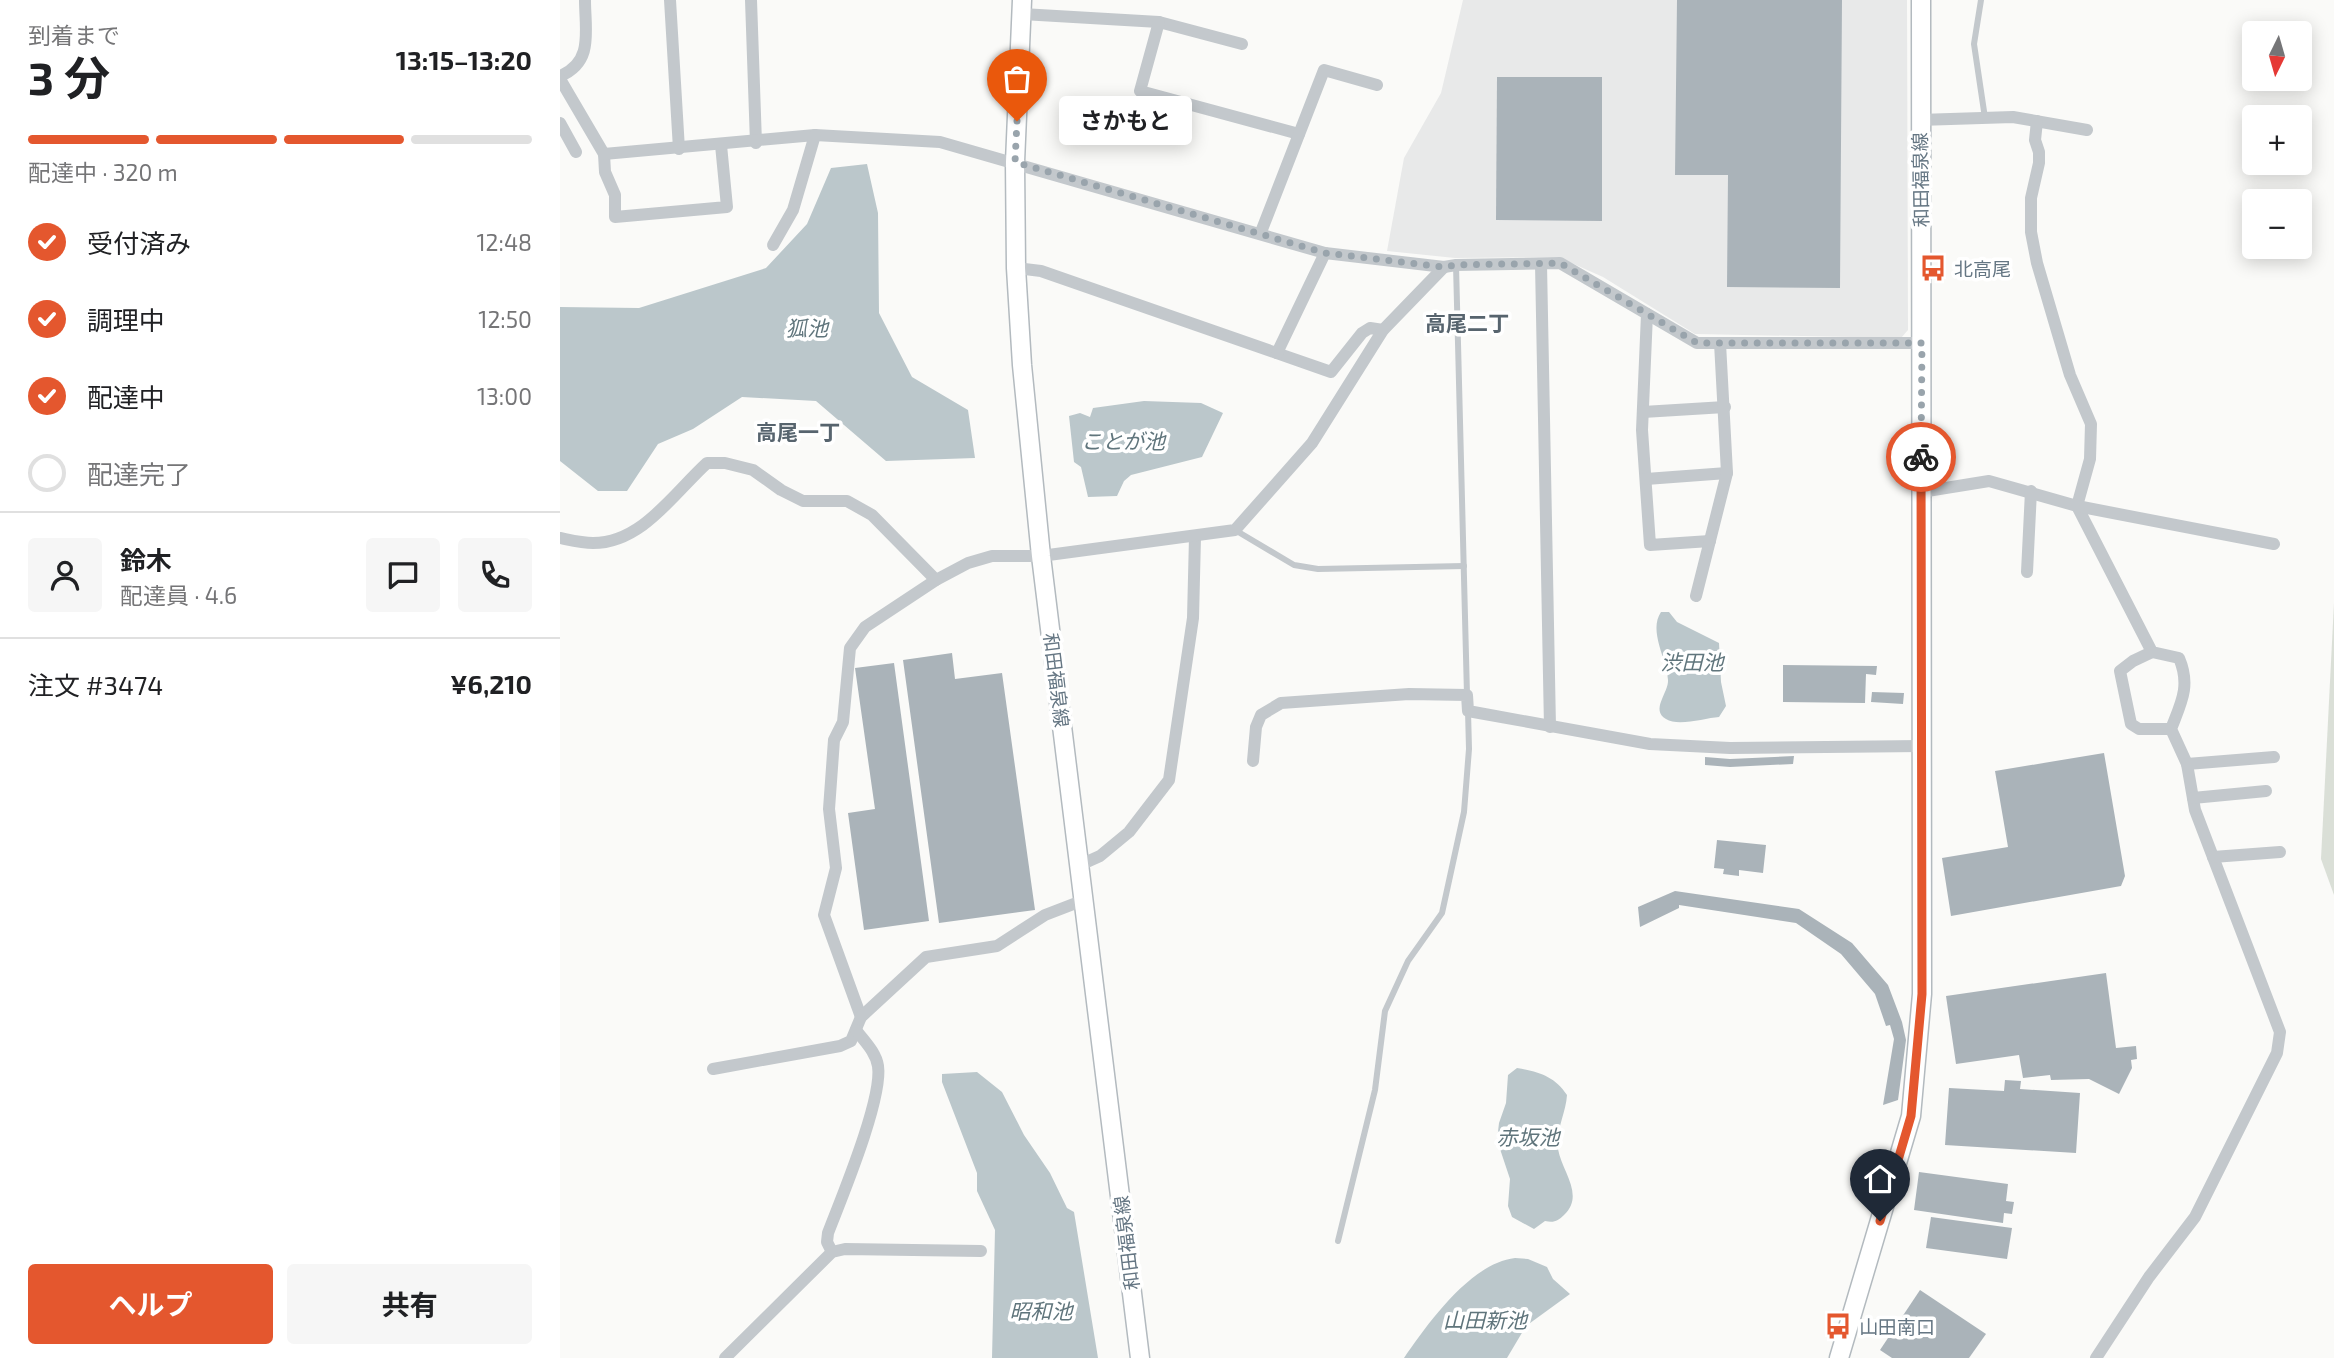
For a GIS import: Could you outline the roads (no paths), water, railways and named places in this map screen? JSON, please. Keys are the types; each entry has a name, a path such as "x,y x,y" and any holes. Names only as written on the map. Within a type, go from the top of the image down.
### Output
{"main road":[{"name":"和田福泉線","path":"1839,1358 1911,1116 1922,994 1920,0"},
{"name":"和田福泉線","path":"1022,7 1015,162 1016,268 1022,365 1041,556 1140,1358"}],"street":[{"path":"585,0 585,51 574,71 560,77 604,155 605,172 615,195 615,217 727,207 722,145"},
{"path":"670,0 679,149"},
{"path":"751,0 756,143"},
{"path":"1022,7 1159,22 1242,44"},
{"path":"1159,22 1140,91 1299,134"},
{"path":"1261,232 1324,70 1377,85"},
{"path":"1919,120 2013,117 2087,130"},
{"path":"2037,121 2035,140 2039,163 2031,198 2031,232 2037,263 2070,375 2091,424 2090,459 2077,506 2152,652"},
{"path":"560,123 576,152"},
{"path":"604,155 756,143 815,135 940,142 1261,232 1325,253 1450,266 1560,263 1697,343 1922,343"},
{"path":"773,245 793,210 815,135"},
{"path":"1277,353 1325,253"},
{"path":"1541,264 1550,727"},
{"path":"832,1252 827,1242 828,1233 864,1133 878,1078 878,1065 858,1023 824,915 836,868 829,792 834,740 843,722 850,648 865,627 936,580 968,563 992,556 1041,556 1234,530 1312,443 1383,330 1450,266"},
{"path":"1016,268 1041,271 1331,372 1362,333 1370,328 1383,330"},
{"path":"1647,314 1643,412 1650,545 1710,541"},
{"path":"1696,596 1727,473 1720,343"},
{"path":"1643,412 1725,407"},
{"path":"560,538 593,543 617,539 645,525 708,463 725,463 753,470 781,491 803,500 847,501 872,515 936,580"},
{"path":"1646,479 1727,473"},
{"path":"1921,492 1989,481 2077,506 2274,544"},
{"path":"2027,572 2031,491"},
{"path":"1080,865 1100,856 1129,832 1168,780 1193,618 1195,537"},
{"path":"2096,1358 2149,1277 2195,1217 2277,1053 2280,1032 2213,857 2193,799 2187,764 2171,729 2182,699 2186,674 2179,658 2152,652 2120,671 2131,724 2139,729 2171,729"},
{"path":"1254,761 1256,727 1261,715 1282,703 1409,694 1467,695 1468,711 1650,744 1730,748 1922,746"},
{"path":"2187,764 2274,757"},
{"path":"2193,799 2266,791"},
{"path":"2213,857 2280,852"},
{"path":"713,1069 840,1046 851,1041 858,1023 926,957 997,946 1045,915 1084,900"},
{"path":"725,1358 832,1252 845,1249 981,1251"}],"lane":[{"path":"1981,0 1974,44 1985,118"},
{"path":"1450,266 1464,566 1467,695"},
{"path":"1234,530 1294,565 1318,569 1464,566"},
{"path":"1338,1241 1375,1090 1385,1011 1408,961 1442,914 1464,813 1469,749 1468,711"}],"water":[{"name":"狐池","path":"867,164 878,213 879,313 912,377 968,410 975,458 886,461 816,401 742,397 693,429 658,444 627,491 598,491 560,461 560,307 639,308 766,268 807,224 831,168"},
{"name":"ことが池","path":"1144,401 1201,403 1223,413 1202,457 1131,475 1124,481 1117,496 1088,497 1081,467 1074,462 1069,416 1080,413 1090,417 1093,408"},
{"name":"渋田池","path":"1661,612 1669,612 1677,622 1719,643 1721,682 1726,706 1719,717 1677,722 1662,715 1660,706 1668,680 1656,628"},
{"name":"赤坂池","path":"1517,1068 1545,1076 1557,1083 1567,1095 1557,1143 1570,1183 1572,1199 1570,1207 1560,1219 1545,1221 1534,1229 1512,1217 1508,1206 1510,1179 1497,1140 1506,1103 1508,1075"},
{"name":"昭和池","path":"977,1072 1002,1092 1024,1135 1050,1173 1067,1208 1074,1212 1098,1358 992,1358 995,1230 977,1191 977,1173 942,1082 942,1074"},
{"name":"山田新池","path":"1515,1258 1528,1259 1547,1267 1553,1279 1570,1294 1526,1326 1507,1358 1404,1358 1438,1312 1467,1283 1499,1262"}],"place":[{"name":"さかもと","path":"1017,121"},
{"name":"北高尾","path":"1933,268"},
{"name":"山田南口","path":"1838,1326"}],"district":[{"name":"高尾二丁","path":"1467,322"},
{"name":"高尾一丁","path":"798,431"}]}
